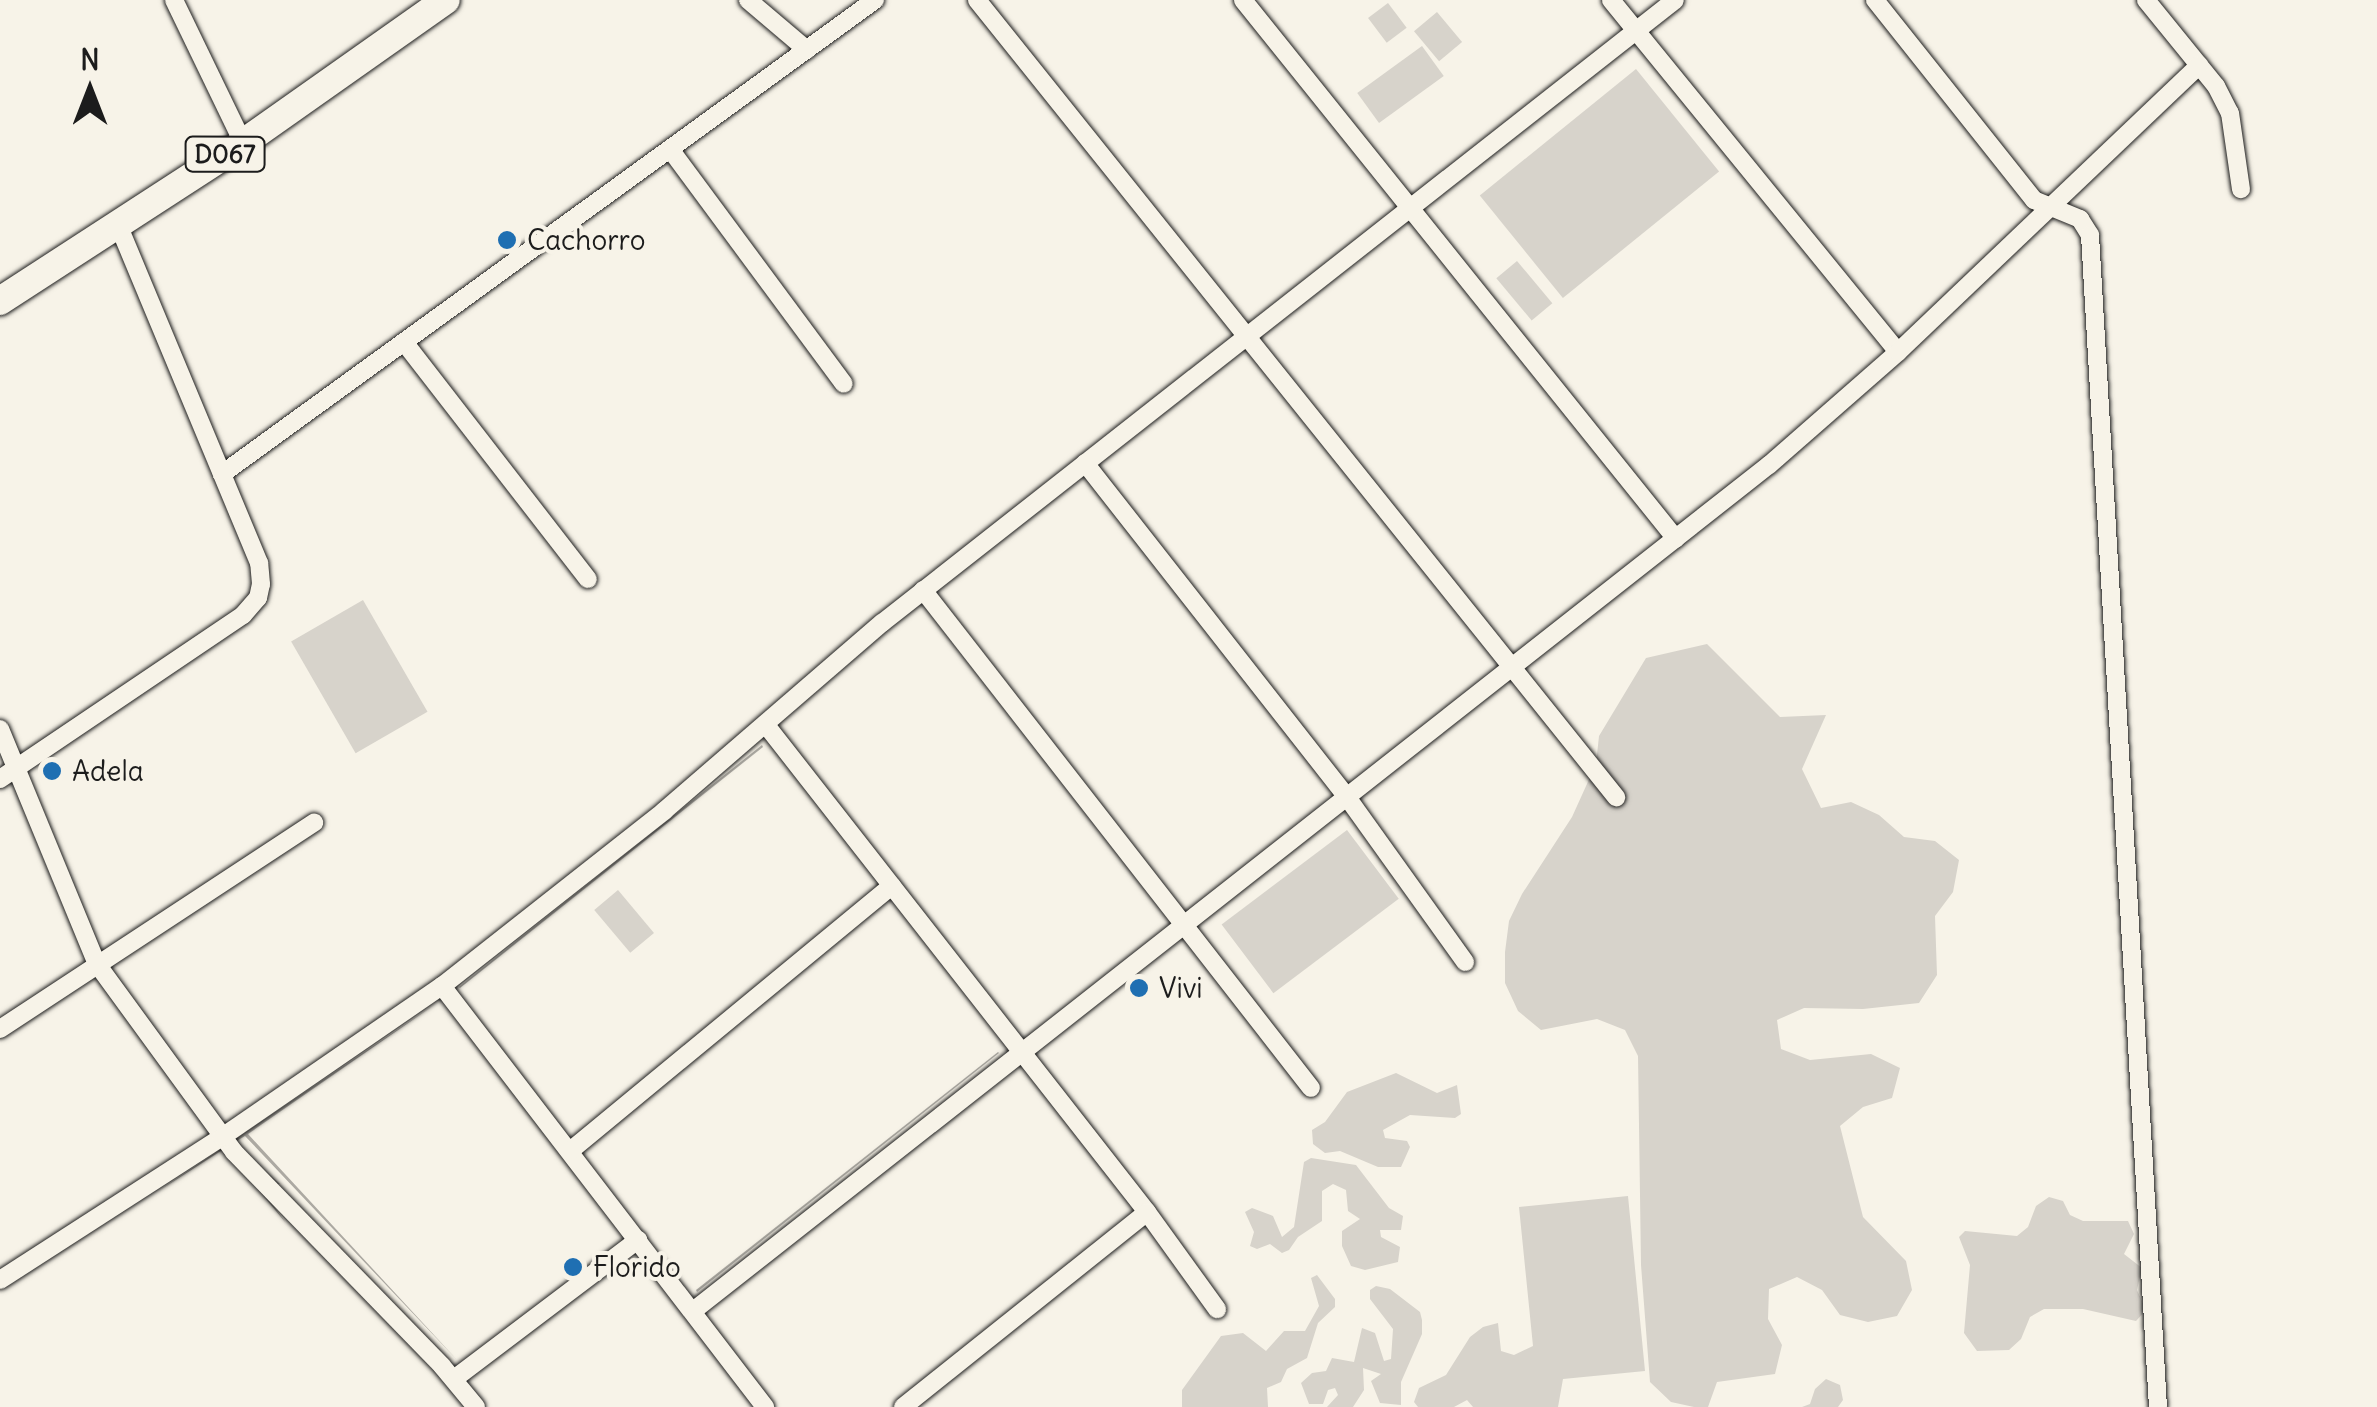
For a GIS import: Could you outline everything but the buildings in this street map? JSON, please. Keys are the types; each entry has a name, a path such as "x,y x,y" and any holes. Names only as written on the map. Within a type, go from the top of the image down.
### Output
{"main road":[{"name":"D067","path":"0,301 243,142 446,0"}],"street":[{"path":"174,0 243,142"},
{"path":"748,0 807,50"},
{"path":"222,474 876,0"},
{"path":"978,0 1616,797"},
{"path":"1243,0 1676,538"},
{"path":"1611,0 1898,352"},
{"path":"3,1278 222,1138 442,986 766,725 923,590 1675,0"},
{"path":"1875,0 2034,200 2080,219 2091,242 2158,1407"},
{"path":"2146,0 2199,66 2230,113 2242,189"},
{"path":"693,1310 1769,465 1898,352 2199,66"},
{"path":"670,149 844,384"},
{"path":"8,774 243,615 258,598 258,563 118,224"},
{"path":"404,342 588,579"},
{"path":"1085,463 1346,797 1465,962"},
{"path":"923,590 1311,1088"},
{"path":"766,725 1147,1212 1217,1309"},
{"path":"0,729 8,774 97,964 222,1138 454,1379 476,1407"},
{"path":"0,1029 314,823"},
{"path":"570,1151 892,886"},
{"path":"442,986 766,1407"},
{"path":"903,1407 1147,1212"},
{"path":"454,1379 638,1240"}],"shaded area":[{"path":"1388,3 1407,28 1387,43 1368,18"},
{"path":"1437,12 1462,42 1439,61 1414,31"},
{"path":"1422,46 1444,76 1379,123 1357,93"},
{"path":"1636,69 1719,172 1563,298 1480,195"},
{"path":"1517,261 1552,303 1532,320 1496,278"},
{"path":"363,600 428,712 356,753 291,642"},
{"path":"1707,644 1780,717 1826,715 1802,769 1821,808 1851,802 1879,815 1904,837 1935,841 1959,860 1953,892 1935,916 1937,975 1919,1003 1863,1009 1804,1008 1777,1020 1781,1049 1810,1060 1871,1054 1900,1068 1892,1098 1863,1107 1840,1126 1863,1217 1906,1261 1912,1290 1897,1316 1868,1322 1840,1315 1822,1290 1797,1277 1769,1289 1768,1319 1782,1345 1775,1374 1717,1382 1708,1407 1694,1407 1671,1402 1650,1382 1641,1265 1638,1056 1625,1030 1597,1019 1541,1030 1518,1011 1505,983 1505,952 1509,921 1572,817 1596,764 1599,736 1646,658"},
{"path":"762,745 763,747 459,987"},
{"path":"1347,830 1399,899 1273,993 1222,924"},
{"path":"618,890 654,933 630,953 594,910"},
{"path":"437,1003 248,1134 458,1361 245,1136 233,1143 280,1184 259,1186 286,1223 224,1149 160,1190"},
{"path":"999,1053 697,1292 696,1290"},
{"path":"1396,1073 1437,1093 1457,1085 1461,1114 1455,1118 1410,1115 1383,1130 1385,1138 1407,1141 1410,1147 1401,1167 1378,1167 1340,1151 1325,1153 1313,1144 1312,1130 1325,1122 1347,1092"},
{"path":"1311,1158 1356,1165 1389,1208 1403,1216 1401,1230 1380,1230 1381,1237 1400,1247 1398,1262 1365,1270 1351,1266 1342,1246 1342,1231 1360,1219 1348,1211 1346,1190 1333,1184 1322,1191 1322,1221 1298,1237 1289,1250 1282,1253 1270,1244 1257,1249 1250,1246 1254,1232 1245,1212 1252,1208 1273,1216 1282,1237 1294,1227 1304,1162"},
{"path":"1628,1196 1645,1371 1563,1379 1558,1407 1473,1407 1467,1400 1454,1407 1418,1407 1414,1402 1419,1388 1446,1375 1470,1337 1483,1327 1498,1323 1501,1351 1514,1355 1533,1346 1519,1207"},
{"path":"2049,1197 2063,1201 2070,1215 2083,1221 2128,1221 2134,1234 2124,1254 2142,1268 2137,1290 2146,1310 2136,1321 2083,1309 2044,1309 2030,1317 2021,1339 2009,1350 1977,1351 1964,1333 1970,1265 1959,1237 1965,1231 2017,1236 2028,1227 2036,1206"},
{"path":"1317,1275 1335,1299 1335,1307 1318,1323 1307,1358 1287,1369 1281,1382 1267,1388 1268,1407 1182,1407 1182,1390 1221,1336 1243,1333 1266,1351 1284,1331 1305,1331 1319,1306 1311,1278"},
{"path":"1376,1286 1390,1289 1420,1312 1422,1320 1422,1334 1401,1382 1401,1405 1380,1403 1371,1381 1381,1374 1363,1368 1364,1390 1353,1407 1327,1407 1338,1395 1335,1388 1328,1390 1323,1404 1309,1404 1301,1383 1312,1373 1326,1371 1332,1358 1354,1362 1362,1328 1375,1333 1384,1361 1391,1359 1393,1329 1370,1299 1370,1290"},
{"path":"1826,1379 1840,1385 1843,1400 1838,1407 1802,1407 1810,1404 1815,1389"}],"place":[{"name":"Cachorro","path":"507,240"},
{"name":"Adela","path":"52,771"},
{"name":"Vivi","path":"1139,988"},
{"name":"Florido","path":"573,1267"}]}
